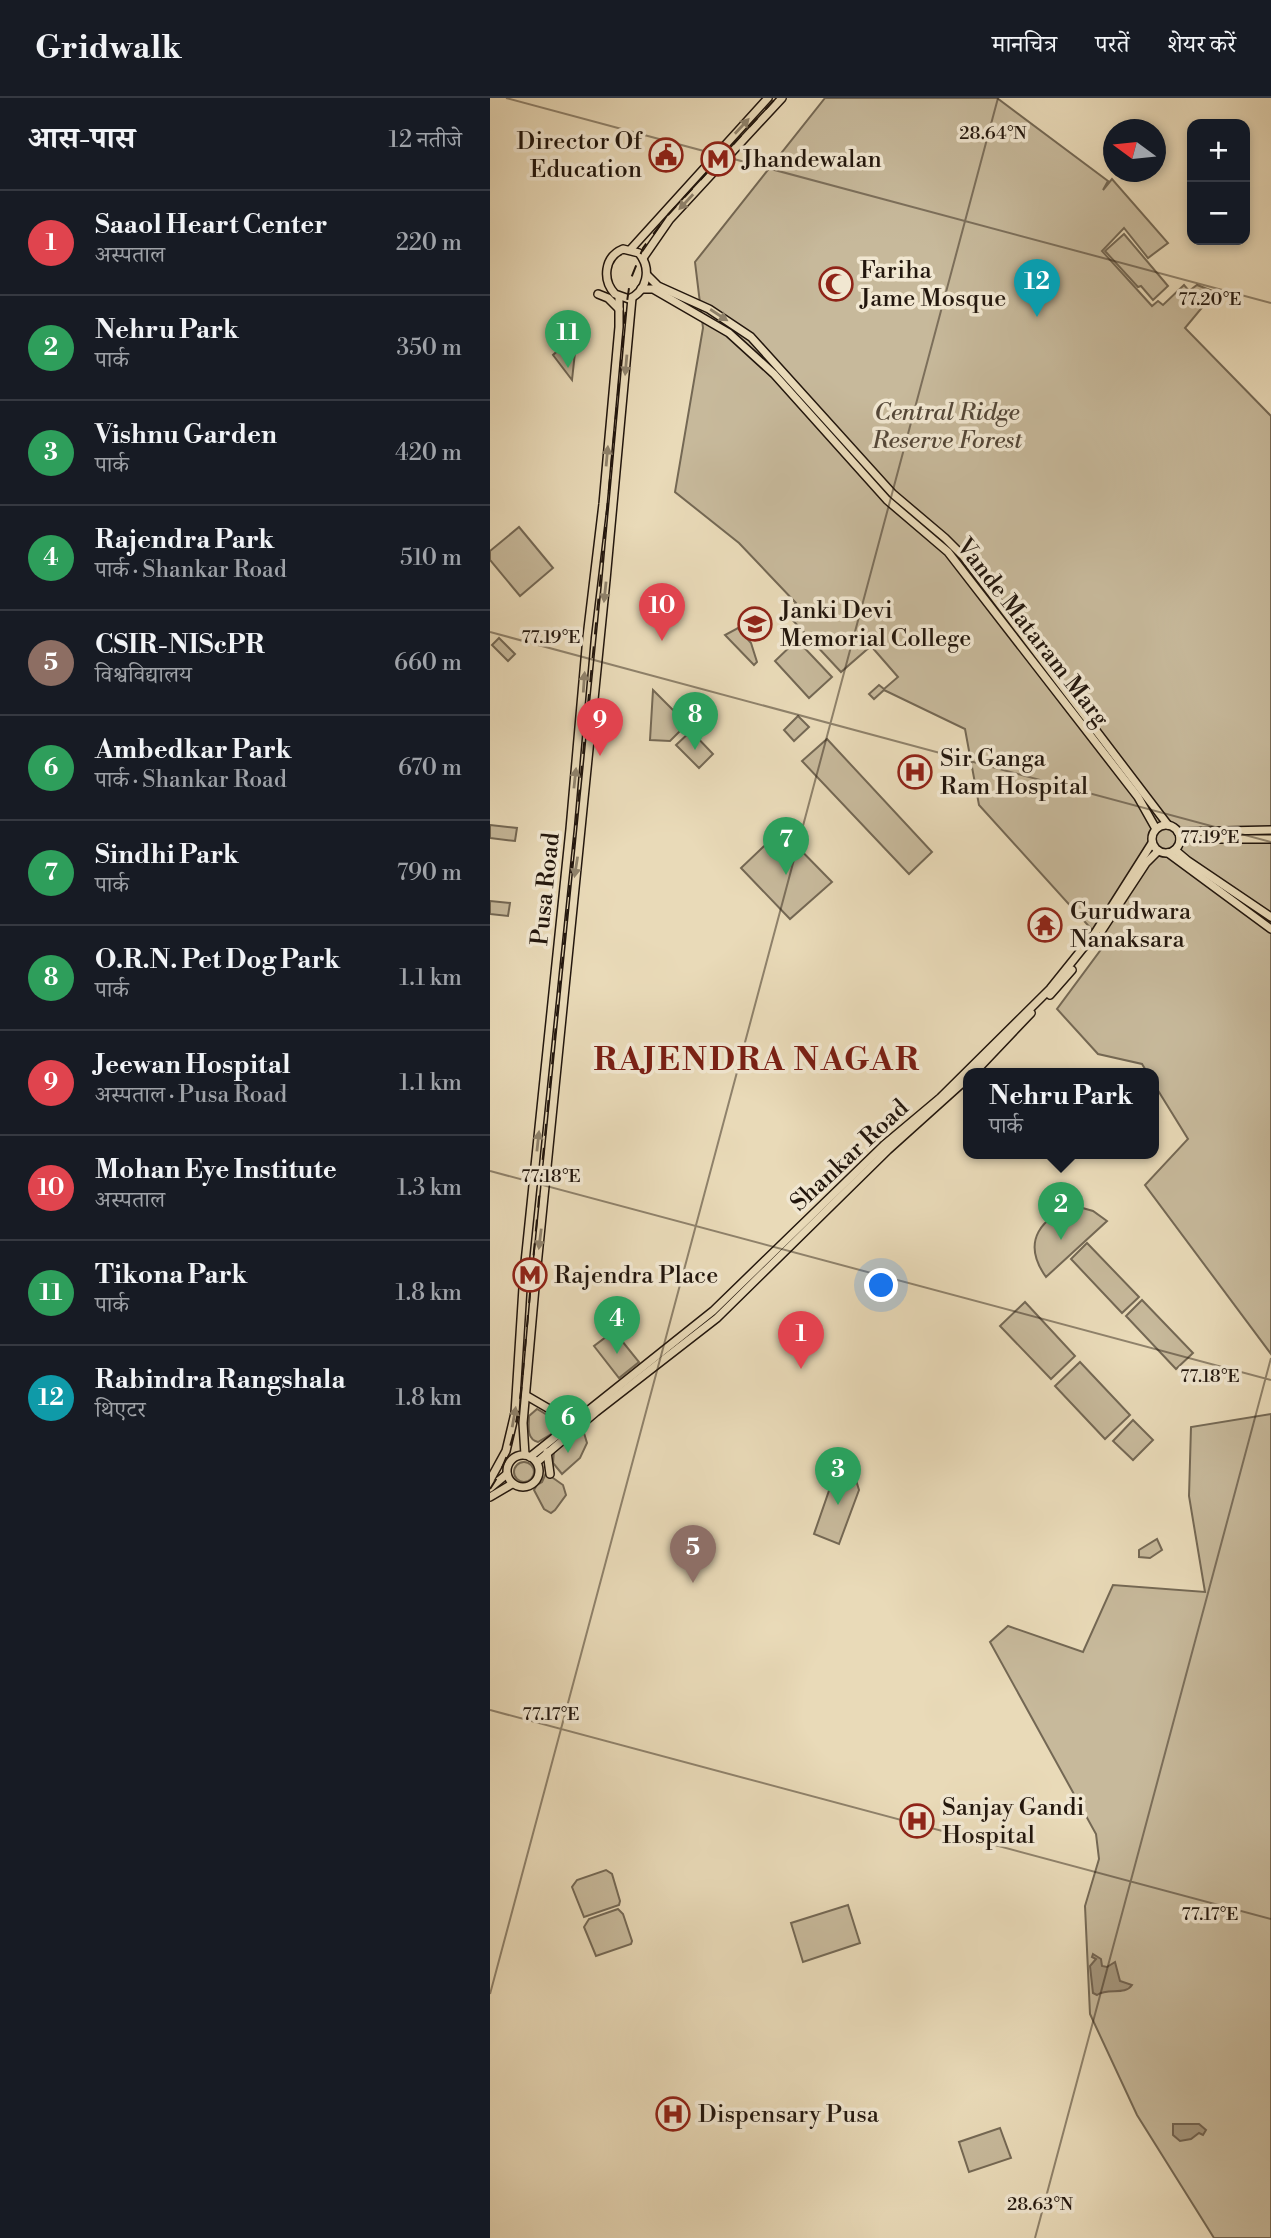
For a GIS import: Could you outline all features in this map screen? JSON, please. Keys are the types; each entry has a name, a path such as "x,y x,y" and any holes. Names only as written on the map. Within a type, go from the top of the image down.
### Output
{"main road":[{"path":"630,250 768,98"},
{"path":"643,258 670,219 782,98"},
{"path":"630,250 638,252 643,258 647,275 641,289 632,298 619,297 607,282 608,266 616,253 630,250"},
{"name":"Vande Mataram Marg","path":"647,275 658,286 709,309 751,337 890,497"},
{"name":"Vande Mataram Marg","path":"641,289 653,289 729,333 774,374 890,497 963,556 1168,825"},
{"path":"598,294 608,298 619,310"},
{"name":"Pusa Road","path":"490,1480 506,1451 515,1413 524,1272 587,637 603,504 619,297"},
{"name":"Pusa Road","path":"531,1458 525,1413 536,1276 632,298"},
{"name":"Vande Mataram Marg","path":"934,535 1138,797 1156,829"},
{"path":"1158,851 1152,843 1152,835 1156,829 1168,825 1179,836 1271,839"},
{"path":"580,833 590,830"},
{"path":"1179,836 1271,830"},
{"path":"1172,851 1179,836"},
{"name":"Shankar Road","path":"970,1068 1050,989 1095,933 1152,843"},
{"path":"978,1068 1062,984 1118,908 1146,863 1158,851 1172,851 1271,917"},
{"path":"1172,851 1271,929"},
{"name":"Shankar Road","path":"531,1458 547,1452 713,1311 884,1145 963,1074"},
{"name":"Shankar Road","path":"531,1458 569,1425 594,1410 718,1318 888,1150 963,1082"},
{"path":"527,1396 558,1414 569,1425"},
{"path":"525,1413 538,1403"},
{"path":"547,1452 550,1474"},
{"path":"490,1488 507,1474 510,1461 517,1456 531,1458 539,1475 533,1484 522,1488 512,1484 507,1474"},
{"path":"490,1497 512,1484"}],"green space":[{"name":"Central Ridge Reserve Forest","path":"825,98 997,98 1103,177 1103,182 1107,182 1103,190 1110,182 1115,182 1168,243 1148,258 1124,228 1102,251 1152,306 1158,301 1163,305 1184,285 1189,291 1197,285 1215,292 1185,328 1271,416 1271,1354 1145,1185 1188,1139 1159,1092 1159,1068 1144,1068 1142,1064 1098,1054 1057,1009 1105,944 979,805 965,729 884,690 874,699 869,694 879,685 884,689 898,677 871,646 841,672 786,613 796,603 739,543 675,492 703,328 695,262"},
{"path":"1124,234 1168,286 1153,300 1105,251"},
{"path":"577,334 572,380 553,355"},
{"path":"519,527 553,568 520,596 490,560 490,551"},
{"path":"738,628 751,643 757,662 754,665 725,635"},
{"path":"499,638 515,654 508,661 492,645"},
{"path":"797,640 832,677 809,698 775,661"},
{"path":"653,690 687,724 670,741 650,740"},
{"path":"798,716 809,727 794,741 784,730"},
{"path":"691,731 713,754 699,768 676,745"},
{"path":"827,739 932,852 909,874 802,761"},
{"path":"490,825 517,828 515,841 490,838"},
{"path":"781,830 832,882 790,919 741,868"},
{"path":"490,901 510,903 508,916 490,914"},
{"path":"1079,1207 1093,1211 1107,1221 1046,1277 1035,1252 1038,1232 1054,1216"},
{"path":"1087,1243 1139,1297 1122,1313 1071,1259"},
{"path":"1142,1300 1193,1353 1176,1369 1126,1316"},
{"path":"1025,1302 1075,1356 1051,1379 1000,1326"},
{"path":"614,1331 639,1362 619,1378 594,1346"},
{"path":"1080,1362 1130,1415 1105,1439 1055,1386"},
{"path":"537,1409 558,1424 553,1433 538,1442 530,1435 529,1428 529,1416"},
{"path":"1271,1414 1271,2238 1214,2238 1137,2115 1090,2014 1085,1906 1099,1859 1096,1834 990,1642 1008,1626 1083,1652 1113,1585 1205,1592 1189,1496 1191,1427"},
{"path":"1133,1420 1153,1440 1133,1460 1113,1441"},
{"path":"578,1428 584,1433 587,1443 580,1458 562,1474 553,1463 554,1451"},
{"path":"524,1462 531,1465 534,1472 531,1479 524,1482 517,1479 514,1472 517,1465"},
{"path":"853,1470 859,1490 839,1544 814,1534 832,1482 838,1475"},
{"path":"546,1473 563,1485 566,1495 551,1513 544,1509 534,1490"},
{"path":"1157,1539 1162,1550 1150,1558 1139,1557 1139,1550"},
{"path":"606,1870 612,1874 619,1905 584,1917 572,1887 577,1880"},
{"path":"848,1905 860,1943 803,1962 791,1923"},
{"path":"618,1909 623,1914 631,1944 596,1956 584,1927 589,1919"},
{"path":"1000,2128 1011,2158 969,2172 959,2142"}],"shaded area":[{"path":"1093,1954 1101,1959 1102,1966 1107,1967 1115,1962 1120,1981 1132,1985 1125,1990 1097,1995 1093,1993 1090,1966 1096,1959 1092,1957"},
{"path":"1173,2124 1199,2124 1206,2130 1203,2135 1199,2133 1191,2139 1180,2141 1173,2135"}],"railway":[{"path":"490,1489 503,1466 511,1443 521,1392 630,281 643,248 666,217 776,98"}],"place":[{"name":"Director Of Education","path":"666,155"},
{"name":"Jhandewalan","path":"718,159"},
{"name":"Fariha Jame Mosque","path":"836,284"},
{"name":"Rabindra Rangshala","path":"1037,317"},
{"name":"Tikona Park","path":"568,368"},
{"name":"Janki Devi Memorial College","path":"755,624"},
{"name":"Mohan Eye Institute","path":"662,641"},
{"name":"O.R.N. Pet Dog Park","path":"695,750"},
{"name":"Jeewan Hospital","path":"600,756"},
{"name":"Sir Ganga Ram Hospital","path":"915,772"},
{"name":"Sindhi Park","path":"786,875"},
{"name":"Gurudwara Nanaksara","path":"1045,925"},
{"name":"Nehru Park","path":"1061,1240"},
{"name":"Rajendra Place","path":"530,1275"},
{"name":"Rajendra Park","path":"617,1354"},
{"name":"Saaol Heart Center","path":"801,1369"},
{"name":"Ambedkar Park","path":"568,1453"},
{"name":"Vishnu Garden","path":"838,1505"},
{"name":"CSIR-NIScPR","path":"693,1583"},
{"name":"Sanjay Gandi Hospital","path":"917,1821"},
{"name":"Dispensary Pusa","path":"673,2114"}],"district":[{"name":"RAJENDRA NAGAR","path":"757,1059"}]}
